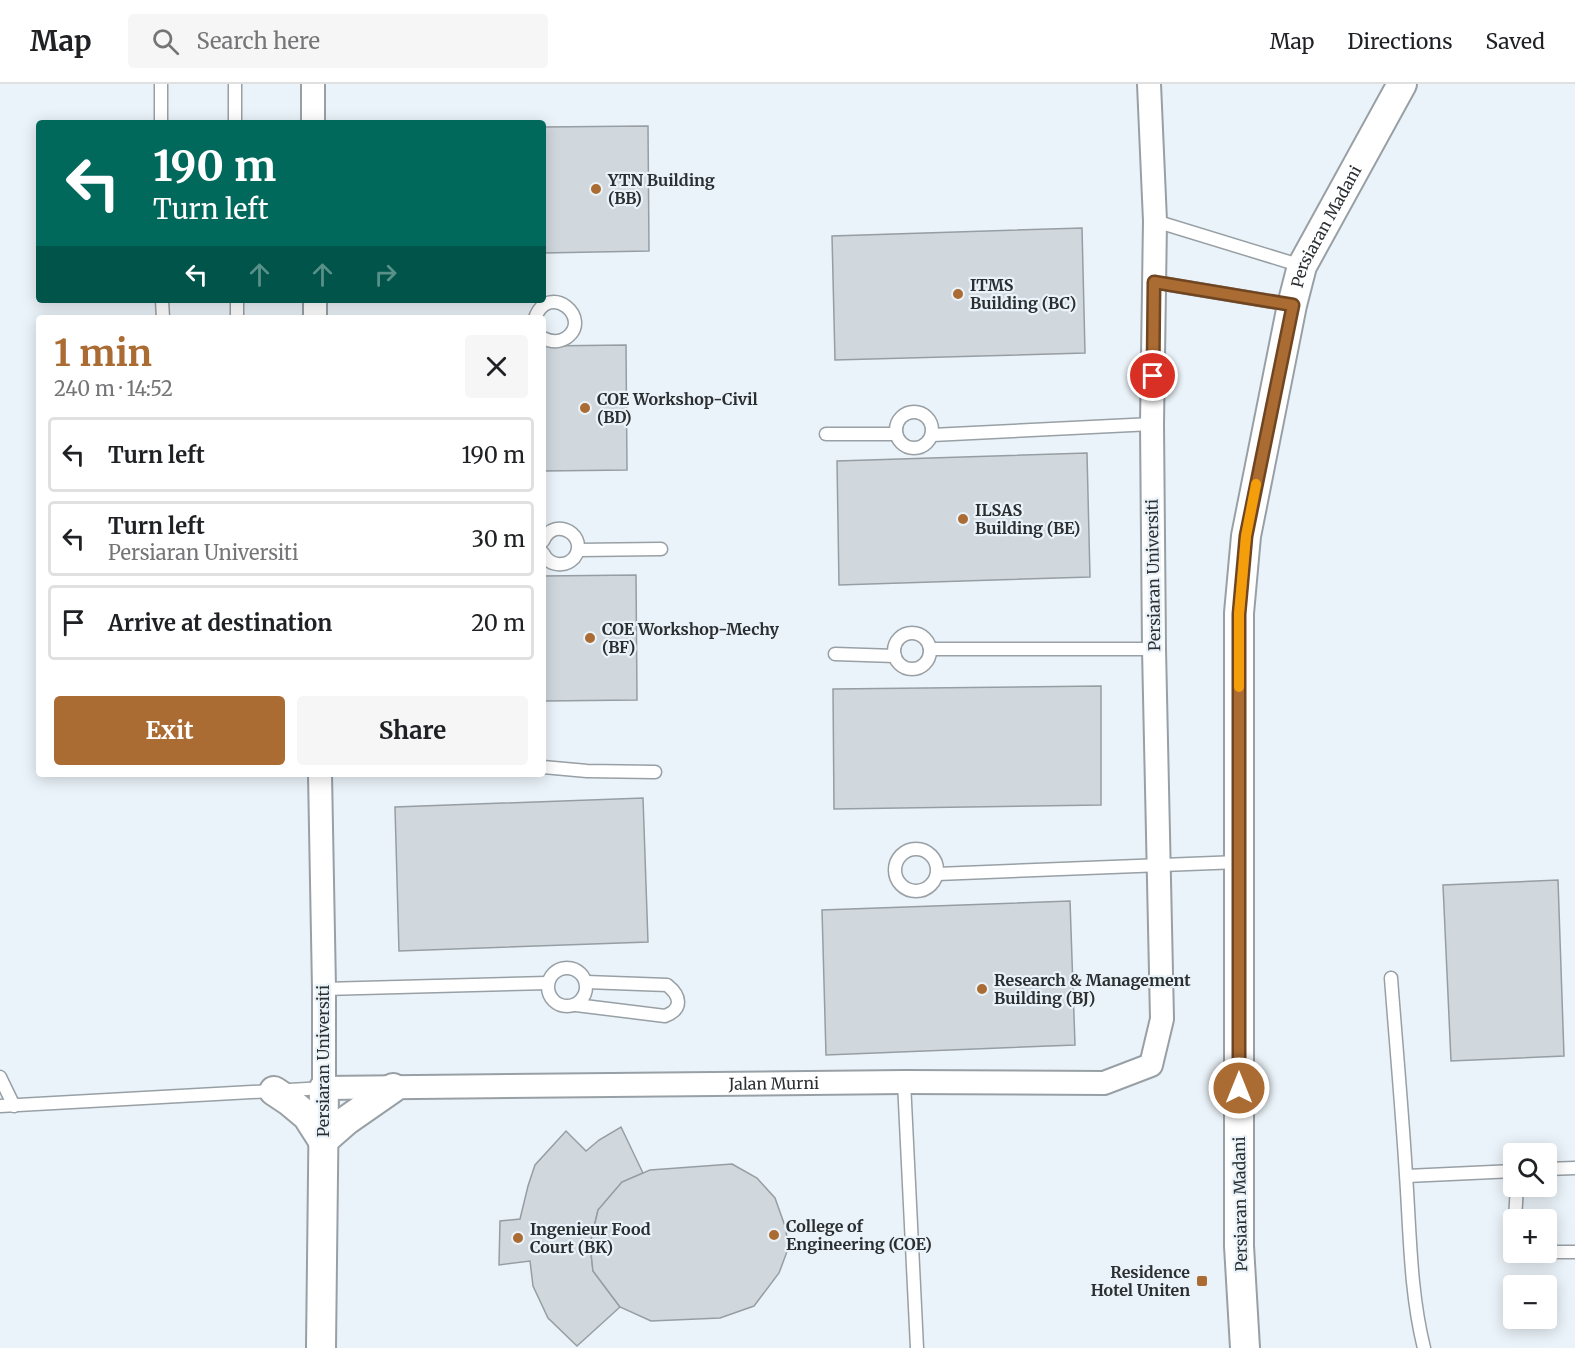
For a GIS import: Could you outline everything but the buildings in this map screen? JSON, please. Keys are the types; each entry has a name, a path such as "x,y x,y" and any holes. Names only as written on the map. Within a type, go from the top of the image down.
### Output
{"street":[{"path":"313,84 313,120"},
{"name":"Persiaran Universiti","path":"1149,84 1155,221 1152,423 1162,1019 1151,1065"},
{"name":"Persiaran Madani","path":"1245,1348 1239,1246 1239,614 1246,536 1302,266 1402,84"},
{"name":"Persiaran Universiti","path":"320,777 324,989 321,1348"},
{"name":"Jalan Murni","path":"324,1088 904,1082 1104,1083 1151,1065"},
{"path":"274,1091 307,1116 323,1141 347,1120 393,1088"}],"lane":[{"path":"161,84 161,120"},
{"path":"235,84 235,120"},
{"path":"1155,221 1302,266"},
{"path":"1154,282 1293,305"},
{"path":"537,315 540,308 548,303 557,302 572,311 575,319 570,336 562,341 553,342 546,339"},
{"path":"907,413 923,414 929,419 932,427 932,435 921,447 906,447 899,441 896,434 896,426 900,418 907,413"},
{"path":"932,435 1152,423"},
{"path":"826,434 896,434"},
{"path":"546,536 551,530 559,528 574,534 578,541 578,550 569,563 553,564 546,559"},
{"path":"578,550 661,549"},
{"path":"909,633 923,637 930,650 929,658 915,669 899,664 895,656 894,648 897,642 909,633"},
{"path":"930,650 1154,649"},
{"path":"835,654 895,656"},
{"path":"546,768 655,772"},
{"path":"937,874 1239,862"},
{"path":"576,1005 586,991 586,982 575,969 566,967 558,970 551,975 547,992 559,1005 665,1016 674,1013 678,1005 674,990 667,985 586,982"},
{"path":"1391,978 1407,1176 1409,1235 1419,1328 1424,1348"},
{"path":"324,989 548,983"},
{"path":"0,1077 14,1106"},
{"path":"904,1082 917,1348"},
{"path":"0,1106 324,1088"},
{"path":"1557,1169 1575,1168"},
{"path":"1407,1176 1503,1172"},
{"path":"1557,1252 1575,1252"}],"slow traffic":[{"path":"1239,687 1239,614 1246,536 1256,484"}],"place":[{"name":"YTN Building (BB)","path":"596,189"},
{"name":"ITMS Building (BC)","path":"958,294"},
{"name":"COE Workshop-Civil (BD)","path":"585,408"},
{"name":"ILSAS Building (BE)","path":"963,519"},
{"name":"COE Workshop-Mechy (BF)","path":"590,638"},
{"name":"Research & Management Building (BJ)","path":"982,989"},
{"name":"College of Engineering (COE)","path":"774,1235"},
{"name":"Ingenieur Food Court (BK)","path":"518,1238"},
{"name":"Residence Hotel Uniten","path":"1202,1281"}],"route":[{"path":"1153,376 1154,282 1293,305 1246,536 1239,614 1239,1088"}]}
